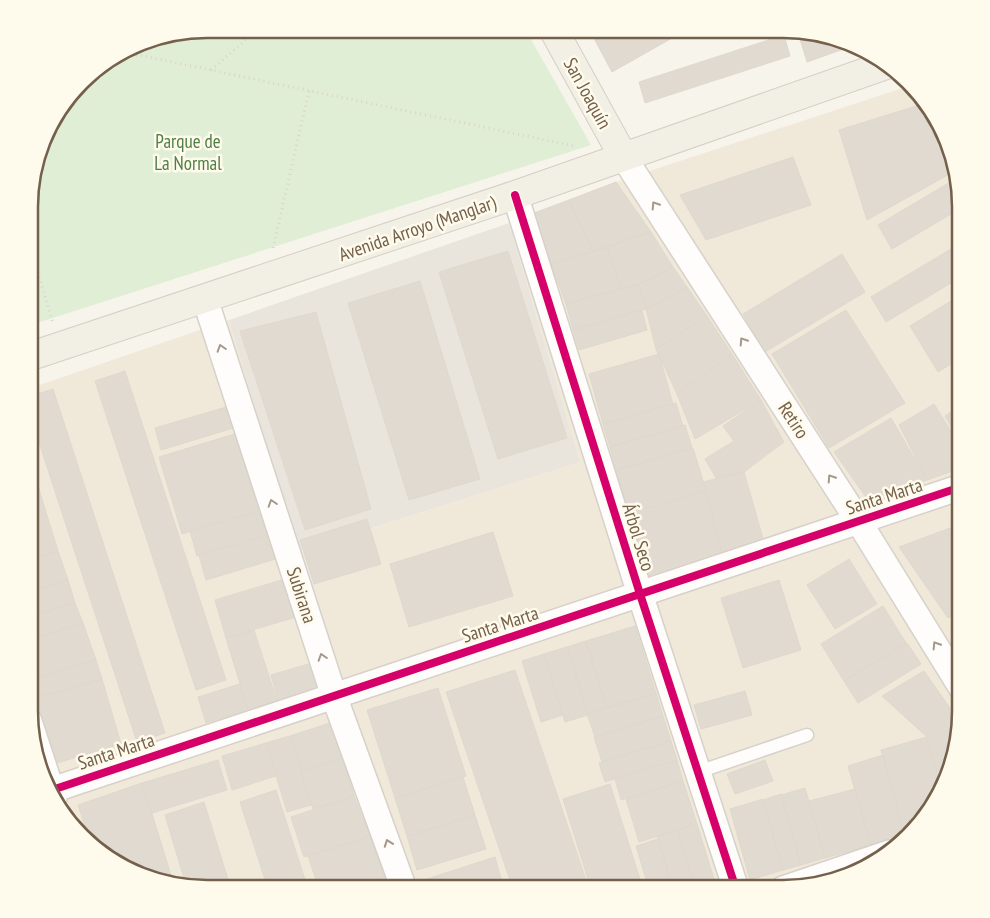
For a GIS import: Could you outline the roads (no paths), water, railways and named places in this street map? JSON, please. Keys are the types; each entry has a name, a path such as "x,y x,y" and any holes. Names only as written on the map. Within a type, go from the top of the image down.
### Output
{"main road":[{"name":"San Joaquín","path":"558,38 623,156"},
{"name":"Avenida Arroyo (Manglar)","path":"38,354 515,195 879,67"}],"street":[{"name":"Retiro","path":"623,156 859,522 952,672"},
{"name":"Árbol Seco","path":"515,195 640,594 733,880"},
{"name":"Subirana","path":"205,299 334,696 401,880"},
{"name":"Santa Marta","path":"57,791 334,696 952,490"},
{"path":"819,876 855,864"}],"lane":[{"path":"698,772 807,735"}],"park label":[{"name":"Parque de La Normal","path":"188,152"}]}
